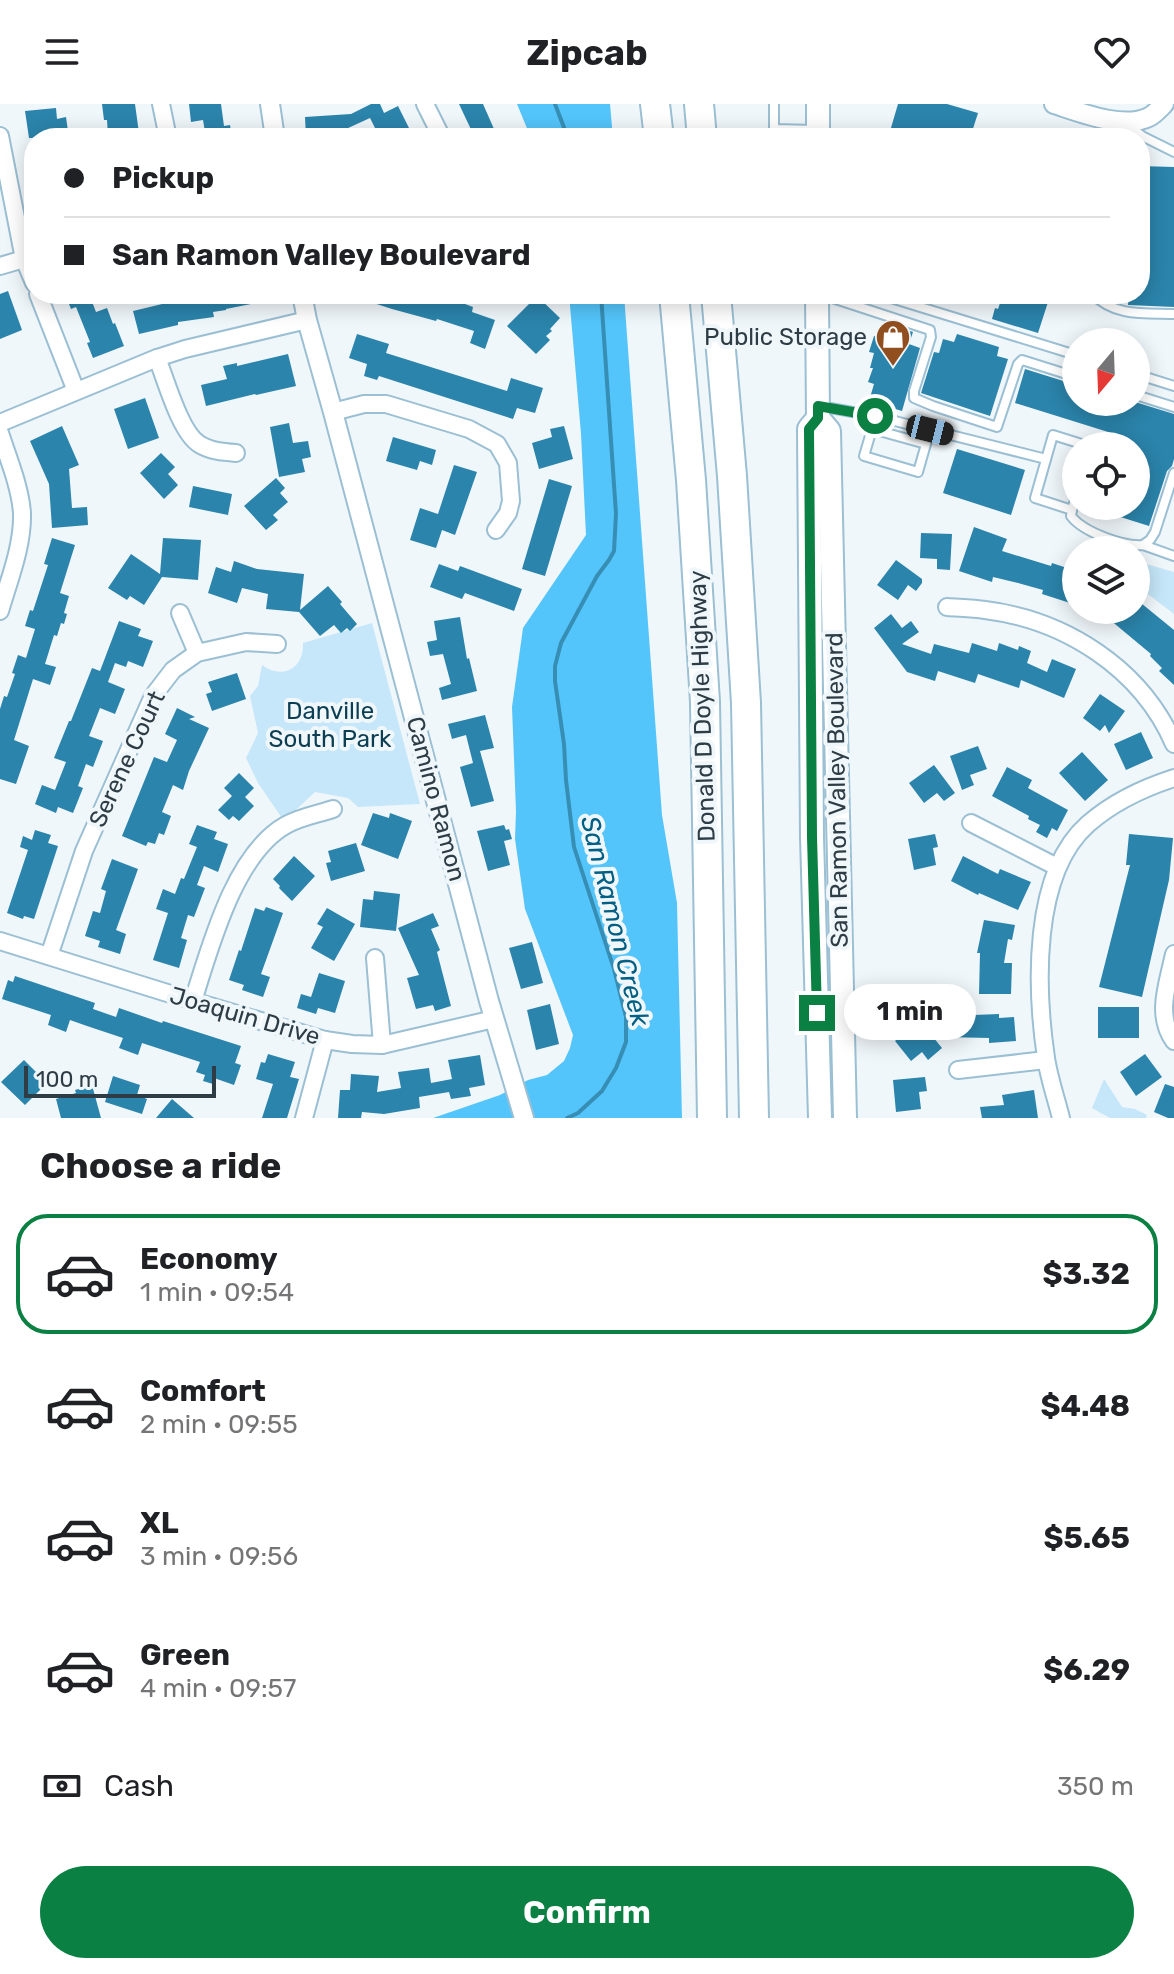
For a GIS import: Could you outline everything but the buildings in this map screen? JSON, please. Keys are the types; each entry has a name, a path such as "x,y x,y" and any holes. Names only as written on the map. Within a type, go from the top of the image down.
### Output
{"highway":[{"path":"655,104 658,128"},
{"path":"699,104 701,128"},
{"name":"Donald D Doyle Highway","path":"675,304 691,480 705,702 712,1118"},
{"name":"Donald D Doyle Highway","path":"717,304 734,505 746,703 754,1118"}],"main road":[{"path":"818,104 818,128"},
{"name":"San Ramon Valley Boulevard","path":"818,304 818,412 809,429 813,852 820,1118"},
{"name":"San Ramon Valley Boulevard","path":"818,412 829,431 845,1118"}],"street":[{"path":"161,104 166,128"},
{"path":"270,104 274,128"},
{"path":"425,104 437,128"},
{"path":"1060,105 1113,120 1137,120 1150,116 1164,104"},
{"path":"0,136 24,259 0,266"},
{"path":"42,304 76,391"},
{"name":"Camino Ramon","path":"304,304 494,1019 522,1112"},
{"path":"0,423 157,358 307,320"},
{"path":"157,358 184,426 197,443 215,451 236,453"},
{"path":"333,412 364,404 386,404 469,429 497,444 508,463 511,501 508,513 496,530"},
{"path":"0,433 15,477 22,512 20,544 0,611"},
{"path":"947,607 1007,614 1048,626 1083,642 1121,670 1149,701 1174,744"},
{"path":"180,613 197,653"},
{"name":"Serene Court","path":"49,956 84,851 153,696 173,670 197,653 246,642 277,644"},
{"path":"1061,1118 1046,1060 1038,976 1044,918 1057,867 1086,825 1118,801 1174,778"},
{"path":"193,1001 221,913 255,853 268,837 288,824 333,809"},
{"path":"971,823 1057,867"},
{"name":"Joaquin Drive","path":"0,941 325,1040 382,1045 494,1019"},
{"path":"1174,954 1163,1004 1164,1020 1174,1041"},
{"path":"375,958 382,1045"},
{"path":"304,1118 325,1040"},
{"path":"958,1070 1046,1060"}],"lane":[{"path":"774,104 774,128"},
{"path":"1113,120 1128,128"},
{"path":"1150,140 1174,152"},
{"path":"852,304 930,330 926,360 914,398 997,427"},
{"path":"883,304 883,313"},
{"path":"912,304 1062,351"},
{"path":"1104,304 1130,313 1174,314"},
{"path":"991,446 1018,364 1022,360 1062,373"},
{"path":"1150,378 1174,386"},
{"path":"1150,399 1174,407"},
{"path":"818,412 875,416 1046,459"},
{"path":"926,444 872,429 864,456 918,472 926,444 930,430"},
{"path":"1062,438 1053,435 1035,498 1062,507"},
{"path":"1150,540 1174,473"},
{"path":"1074,520 1079,526 1102,536"},
{"path":"1150,547 1174,556"}],"green space":[{"path":"1150,565 1174,572 1174,614 1150,596"},
{"name":"Danville South Park","path":"372,623 420,804 358,807 348,798 315,792 284,821 258,783 246,758 258,733 250,696 258,686 262,665 277,672 290,669 300,660 303,643"},
{"path":"1104,1079 1122,1107 1135,1109 1147,1115 1146,1118 1110,1118 1092,1108"}],"shaded area":[{"path":"517,104 610,104 612,128 527,128"},
{"path":"570,304 625,304 662,815 677,903 682,1118 433,1118 547,1075 564,1061 573,1035 525,909 515,839 512,707 523,628 586,535"}],"waterway":[{"name":"San Ramon Creek","path":"555,104 564,128"},
{"name":"San Ramon Creek","path":"567,1118 578,1113 602,1091 616,1068 626,1042 626,1017 614,969 574,847 555,681 561,643 614,551 616,514 602,304"}],"place":[{"name":"Public Storage","path":"893,368"}],"route":[{"path":"817,1013 812,837 809,429 818,418 818,406 875,416"}]}
